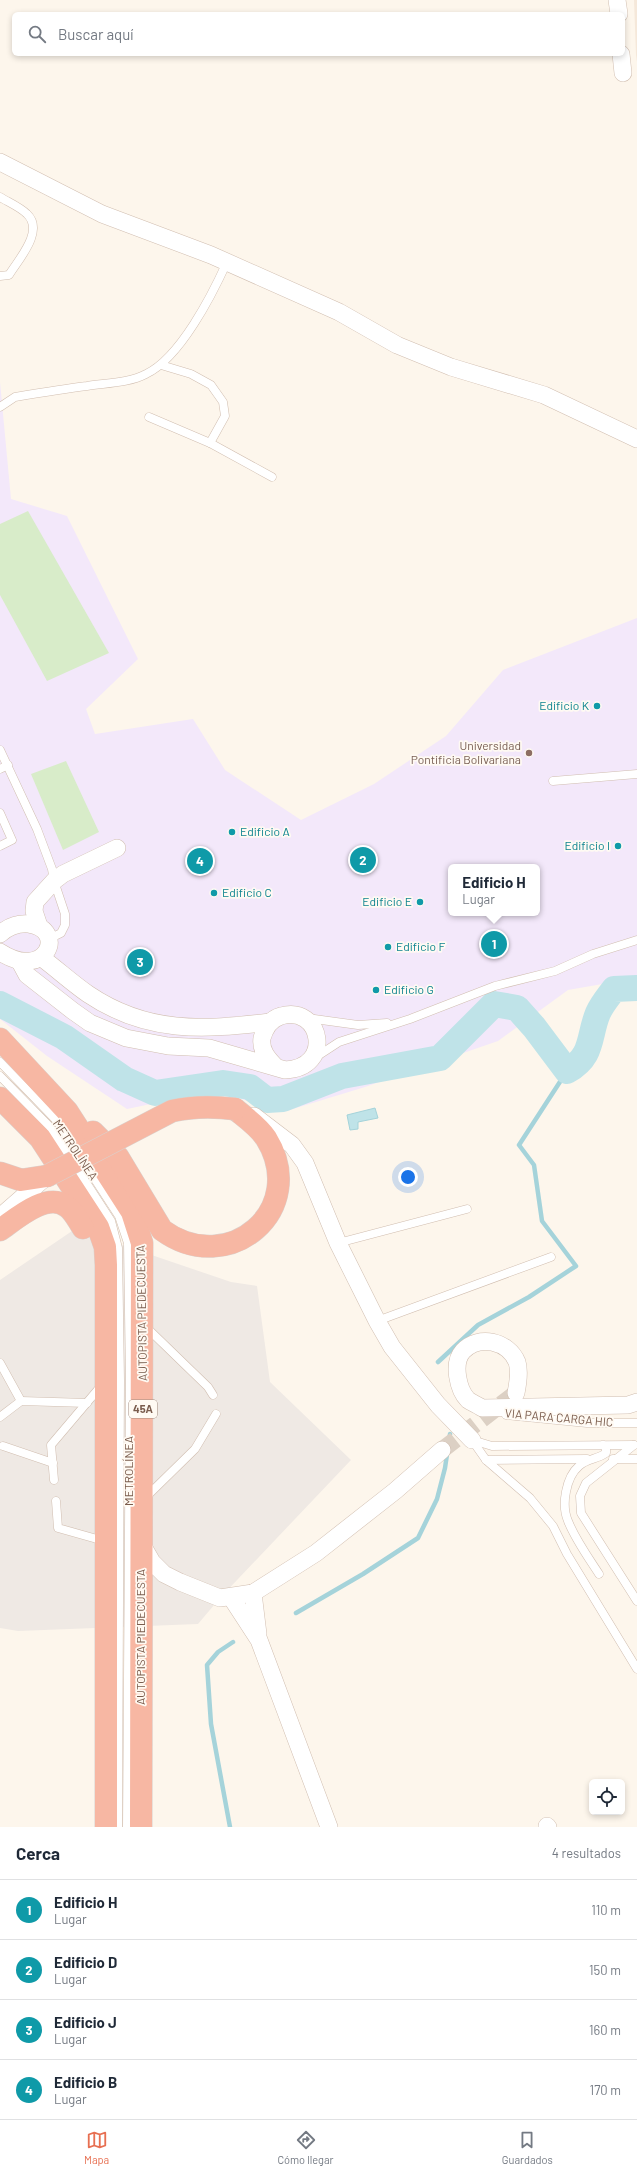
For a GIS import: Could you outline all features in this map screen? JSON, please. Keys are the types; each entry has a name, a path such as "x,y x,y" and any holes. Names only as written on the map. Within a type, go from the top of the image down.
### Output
{"highway":[{"name":"AUTOPISTA PIEDECUESTA","path":"0,1039 68,1111 132,1212 142,1243 143,1380 141,1502 141,1827"},
{"path":"0,1098 40,1138 98,1227 105,1247 107,1380 106,1827"},
{"path":"0,1173 21,1180 47,1176 172,1111 190,1107 212,1106 235,1110 252,1123 265,1138 275,1156 278,1176 276,1198 265,1219 253,1232 239,1241 216,1247 190,1245 172,1237 162,1230 118,1156 100,1138 68,1111"},
{"path":"0,1230 36,1207 45,1203 55,1202 66,1205 74,1213 106,1265"}],"street":[{"path":"617,0 619,12"},
{"path":"622,56 623,72"},
{"path":"0,162 102,214 227,262 339,312 397,345 451,367 544,395 637,439"},
{"path":"0,952 20,962 31,962 42,958 47,951 44,932 34,911 35,902 63,874 117,848"},
{"path":"0,934 15,925 25,924 44,932"},
{"path":"20,962 27,975 78,1015 90,1023 126,1038 168,1046 209,1048 276,1066 285,1070 295,1070 304,1066 311,1060 318,1045 315,1030 304,1018 286,1014 270,1022 224,1027 173,1027 138,1019 120,1012 89,994 42,958"},
{"path":"270,1022 264,1031 262,1041 263,1051 268,1060 276,1066"},
{"path":"235,1110 256,1116 292,1145 305,1163 338,1243 377,1321 392,1347 438,1405 472,1440"},
{"path":"0,1217 47,1176"},
{"path":"516,1393 518,1378 517,1363 512,1354 503,1346 491,1341 474,1344 462,1352 457,1369 459,1386 468,1400 482,1408 628,1405 637,1402"},
{"path":"141,1543 152,1562 164,1574 220,1598 253,1593 316,1553 395,1491 442,1450"},
{"path":"253,1593 259,1640"},
{"path":"231,1597 259,1640 329,1827"}],"lane":[{"path":"0,197 28,214 32,225 33,238 9,275 0,276"},
{"path":"0,407 15,397 124,381 146,374 160,365 174,351 208,303 227,262"},
{"path":"160,365 191,374 211,385 223,402 224,416 210,443"},
{"path":"149,417 210,443 272,477"},
{"path":"0,750 37,829 52,869 54,882 65,914 65,925 61,933 44,932"},
{"path":"0,769 8,765"},
{"path":"553,781 637,774"},
{"path":"0,813 12,840 0,846"},
{"path":"311,1060 339,1042 402,1021 495,986 542,976 593,954 637,940"},
{"path":"304,1018 358,1025 402,1021"},
{"name":"METROLÍNEA","path":"0,1062 57,1121 119,1216 128,1243 130,1381 127,1827"},
{"name":"METROLÍNEA","path":"0,1076 50,1127 111,1221 118,1248 120,1380 118,1827"},
{"path":"338,1243 467,1209"},
{"path":"377,1321 484,1280 551,1257"},
{"path":"142,1322 208,1387 213,1395"},
{"path":"0,1363 21,1401"},
{"path":"54,1480 51,1445 107,1380"},
{"path":"0,1418 21,1401 87,1403"},
{"name":"VIA PARA CARGA HIC","path":"482,1408 504,1415 572,1422 637,1423"},
{"path":"141,1502 195,1449 216,1414"},
{"path":"472,1440 492,1446 635,1445"},
{"path":"472,1440 486,1460 530,1498 553,1526 567,1554 637,1669"},
{"path":"595,1459 606,1453 606,1448 603,1445"},
{"path":"599,1574 567,1520 566,1489 572,1474 579,1465 613,1453 623,1445"},
{"path":"635,1445 614,1459 586,1483 580,1496 581,1513 637,1601"},
{"path":"3,1446 53,1463"},
{"path":"486,1460 637,1459"},
{"path":"56,1501 58,1528 107,1542"}],"shaded area":[{"path":"634,0 637,0 637,62 636,55"},
{"name":"Universidad Pontificia Bolivariana","path":"0,382 11,499 67,516 138,659 86,709 95,734 193,719 225,770 301,820 374,784 446,736 503,670 637,618 637,978 568,990 498,1041 365,1087 283,1112 238,1098 214,1095 189,1096 127,1109 47,1056 0,1019"},
{"path":"75,1229 231,1282 257,1286 270,1382 351,1460 220,1598 198,1624 18,1631 0,1628 0,1280"}],"green space":[{"path":"28,511 109,653 47,681 0,595 0,524"},
{"path":"66,761 99,832 63,850 31,774"}],"water":[{"path":"375,1108 378,1118 358,1122 358,1129 350,1130 347,1115"}],"waterway":[{"path":"0,1004 64,1037 124,1079 155,1093 223,1083 250,1087 267,1100 283,1099 342,1076 440,1058 494,1004 517,1008 534,1027 567,1071 582,1059 589,1045 598,1013 614,989 637,988"},
{"path":"438,1362 478,1325 529,1297 576,1266 542,1221 534,1165 519,1145 567,1071"},
{"path":"296,1613 363,1574 418,1538 437,1499 445,1468 450,1434"},
{"path":"230,1827 211,1724 207,1665 218,1652 233,1642"}],"tunnel":[{"path":"442,1450 516,1393"}],"place":[{"name":"Edificio K","path":"597,706"},
{"name":"Universidad Pontificia Bolivariana","path":"529,753"},
{"name":"Edificio A","path":"232,832"},
{"name":"Edificio I","path":"618,846"},
{"name":"Edificio D","path":"363,860"},
{"name":"Edificio B","path":"200,861"},
{"name":"Edificio C","path":"214,893"},
{"name":"Edificio E","path":"420,902"},
{"name":"Edificio H","path":"494,944"},
{"name":"Edificio F","path":"388,947"},
{"name":"Edificio J","path":"140,962"},
{"name":"Edificio G","path":"376,990"}]}
